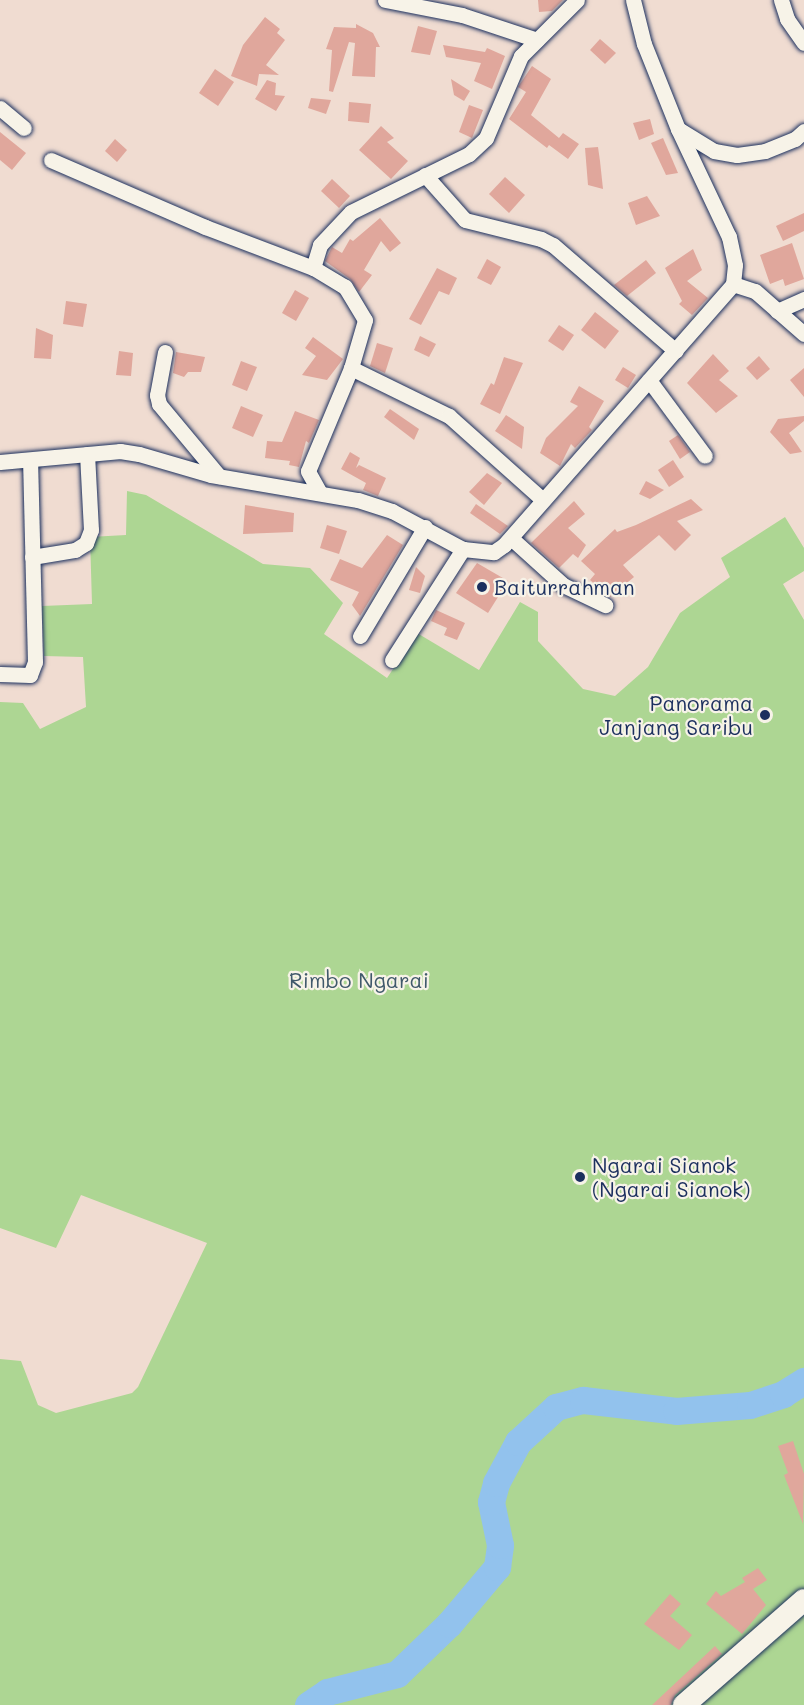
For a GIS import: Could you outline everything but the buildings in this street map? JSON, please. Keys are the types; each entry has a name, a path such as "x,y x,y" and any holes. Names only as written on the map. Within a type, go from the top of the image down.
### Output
{"main road":[{"path":"684,1705 804,1600"}],"street":[{"path":"385,0 462,15 537,40"},
{"path":"313,268 320,245 351,213 469,154 486,138 512,75 537,40 577,0"},
{"path":"0,462 30,462 87,454 139,454 219,476 300,489 381,507 425,527 463,549 494,552 511,538 733,284 735,265 729,237 678,129 644,44 633,0"},
{"path":"781,0 787,19 804,43"},
{"path":"0,108 24,128"},
{"path":"678,129 714,151 737,155 765,151 795,139 804,131"},
{"path":"51,160 205,227 313,268 345,287 365,320 351,368 300,489"},
{"path":"425,175 465,220 541,239 553,245 676,351"},
{"path":"733,284 755,291 804,334"},
{"path":"777,311 804,299"},
{"path":"165,352 157,395 159,404 168,420 219,476"},
{"path":"351,368 449,416 543,500"},
{"path":"649,380 705,456"},
{"path":"32,557 75,550 86,543 91,530 87,454"},
{"path":"0,674 30,675 35,662 30,462"},
{"path":"308,471 320,493"},
{"path":"360,636 425,527"},
{"path":"511,538 563,585 605,606"},
{"path":"392,660 463,549"}],"green space":[{"name":"Rimbo Ngarai","path":"127,491 146,495 263,564 310,568 343,603 324,634 387,678 417,633 479,670 520,602 538,612 538,641 583,689 615,696 648,667 680,613 730,577 721,558 785,517 804,548 804,571 783,584 804,620 804,1705 0,1705 0,1359 21,1361 38,1405 56,1413 132,1393 138,1387 207,1243 81,1195 56,1248 0,1228 0,702 23,703 40,729 86,707 83,657 44,656 42,606 92,604 90,537 126,535"}],"waterway":[{"path":"308,1705 327,1692 397,1674 449,1624 497,1567 500,1545 491,1502 496,1483 518,1442 556,1407 583,1400 676,1411 750,1405 783,1394 804,1381"}],"place":[{"name":"Baiturrahman","path":"482,587"},
{"name":"Panorama Janjang Saribu","path":"765,715"},
{"name":"Ngarai Sianok (Ngarai Sianok)","path":"580,1177"}]}
